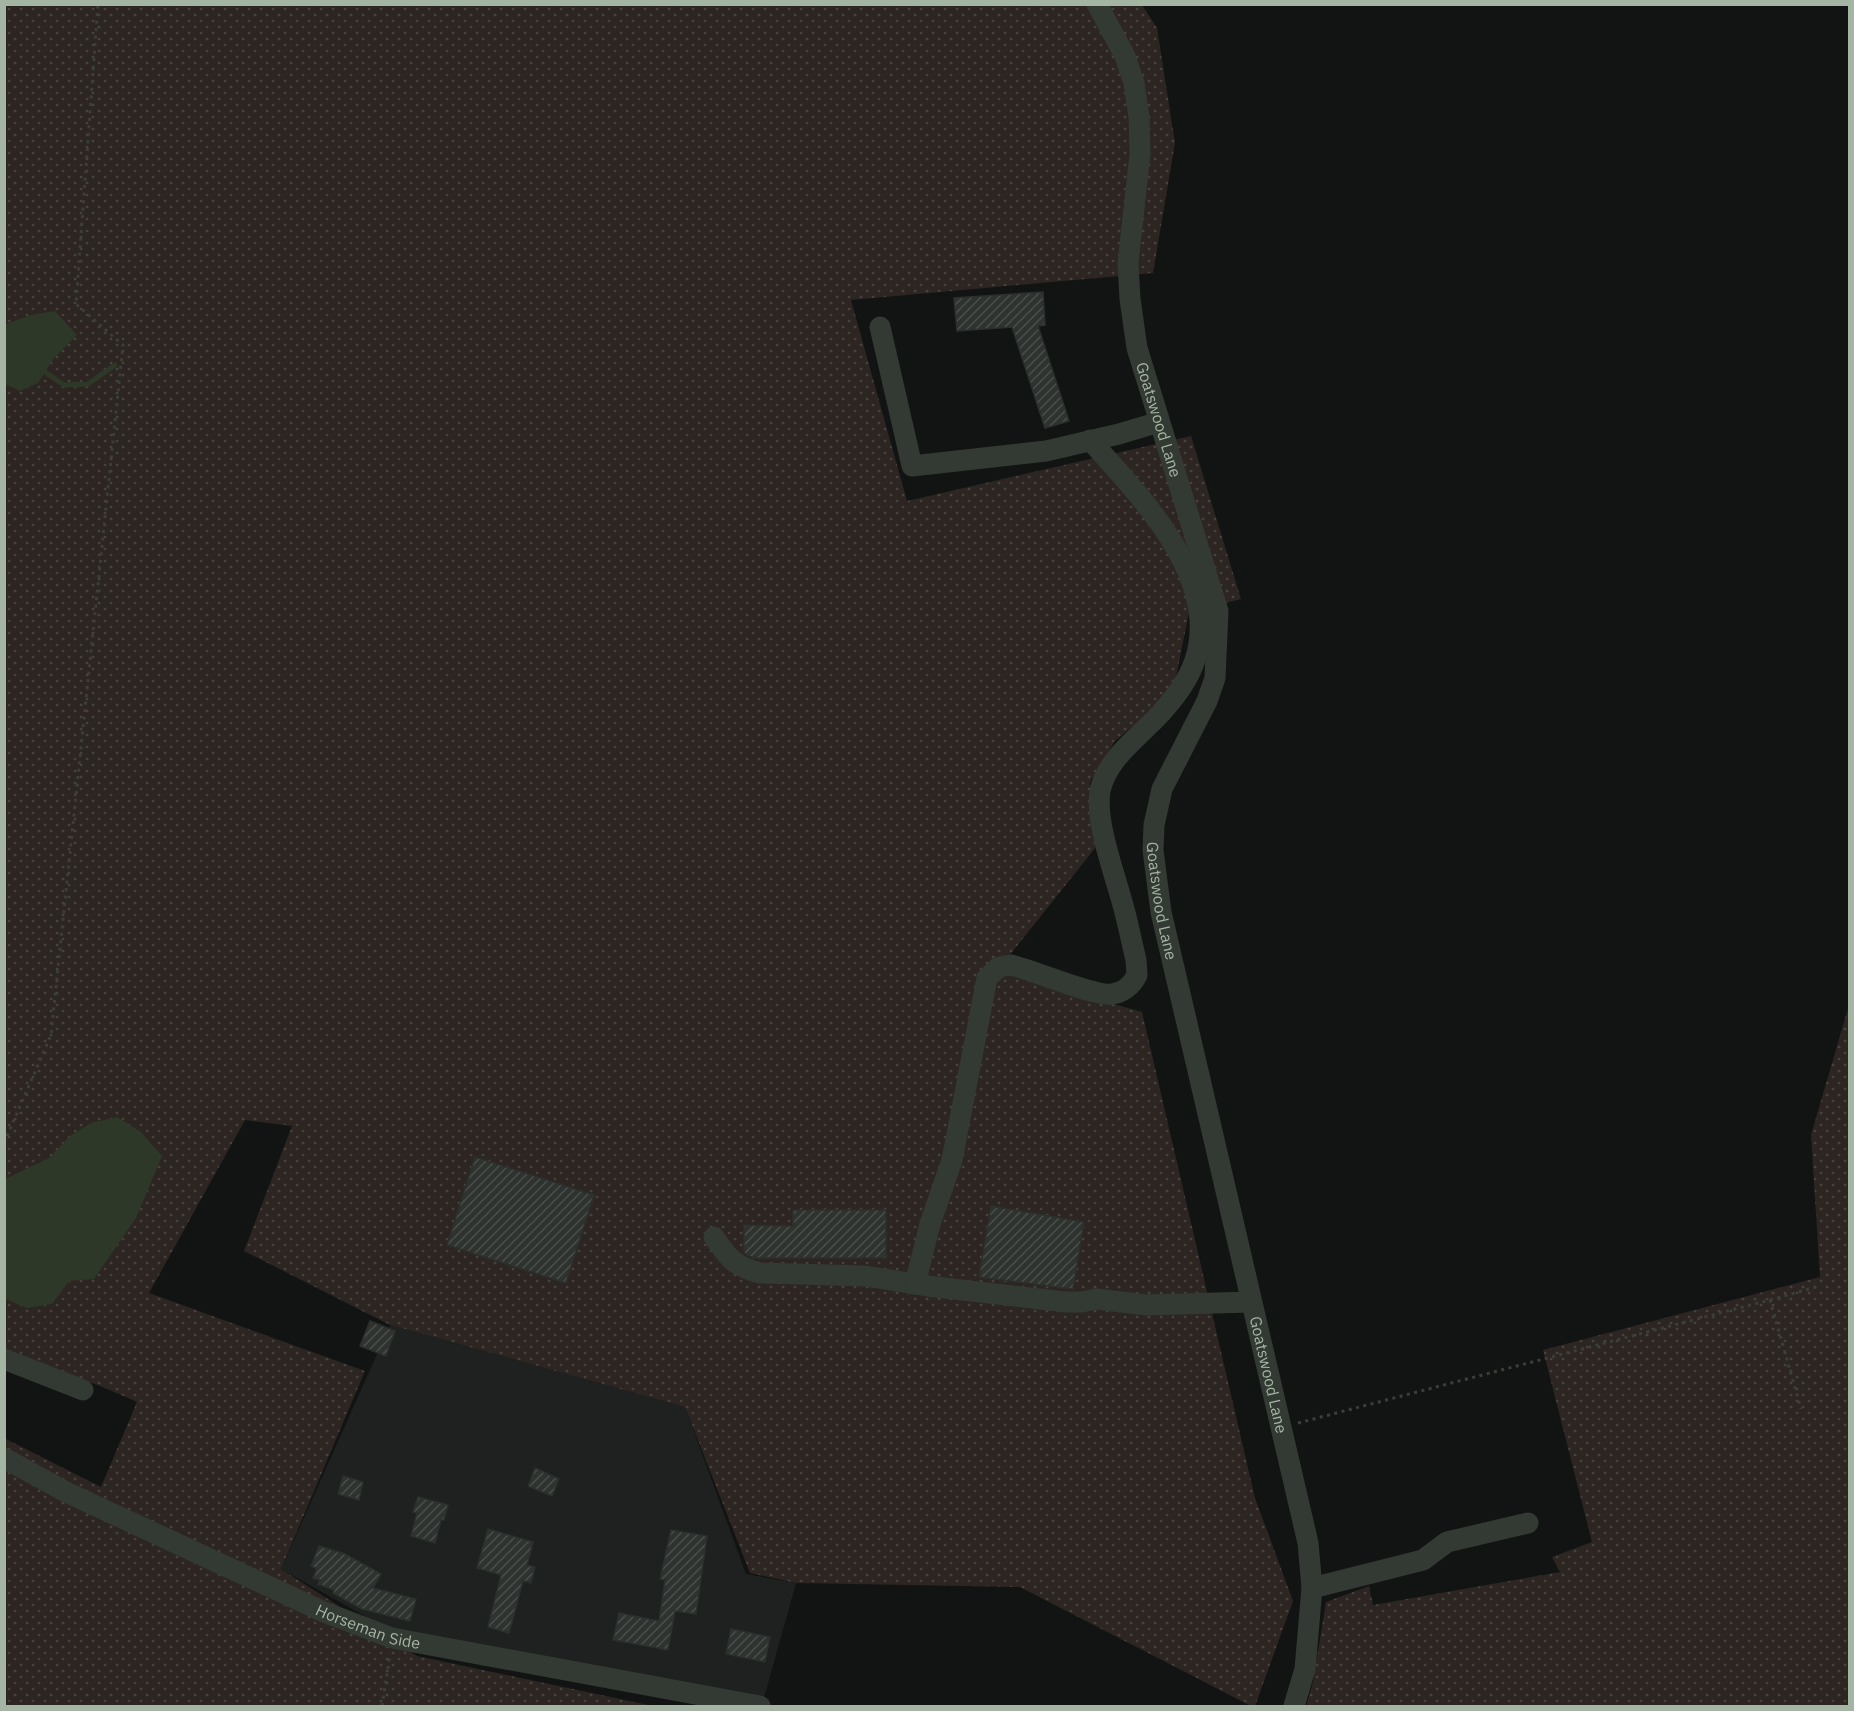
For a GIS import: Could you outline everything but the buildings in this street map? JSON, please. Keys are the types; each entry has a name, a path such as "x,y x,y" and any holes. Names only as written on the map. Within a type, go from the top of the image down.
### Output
{"street":[{"name":"Goatswood Lane","path":"1097,4 1125,56 1134,83 1139,117 1140,154 1128,262 1130,299 1137,348 1218,611 1215,678 1207,701 1162,789 1154,825 1152,850 1161,912 1308,1543 1312,1588 1305,1669 1293,1707"},
{"path":"880,327 912,466 1046,451 1159,422"},
{"path":"915,1284 930,1224 952,1160 987,978 999,968 1011,965 1111,994 1126,988 1137,975 1136,960 1104,830 1099,801 1100,791 1109,767 1175,697 1187,679 1199,644 1200,626 1193,589 1183,562 1170,539 1151,510 1090,440"},
{"path":"714,1237 734,1263 745,1269 769,1273 865,1276 1066,1302 1096,1299 1147,1305 1251,1302"},
{"path":"4,1359 83,1390"},
{"name":"Horseman Side","path":"4,1458 66,1492 303,1602 392,1638 760,1707"},
{"path":"1312,1588 1423,1560 1447,1542 1528,1523"}],"path":[{"path":"4,1143 51,1035 123,345 76,304 98,4"},
{"path":"1281,1428 1816,1287"},
{"path":"1770,1300 1801,1409"},
{"path":"382,1707 392,1638"}],"shaded area":[{"path":"5,5 1142,5 1157,28 1175,143 1153,273 851,300 907,501 1191,436 1241,599 1189,612 1173,692 1115,741 1090,782 1096,847 997,971 1142,1012 1255,1498 1293,1601 1255,1706 1251,1706 1020,1587 796,1583 750,1573 685,1407 390,1325 244,1251 292,1126 245,1120 149,1293 365,1371 281,1569 417,1656 653,1706 5,1706 4,1438 101,1487 137,1402 98,1385 5,1357"},
{"path":"55,311 77,335 54,358 38,383 20,391 5,384 5,322 6,324 31,315"},
{"path":"1849,1005 1849,1706 1306,1706 1313,1682 1326,1602 1369,1586 1373,1605 1560,1572 1552,1557 1592,1542 1543,1350 1820,1277 1811,1135"},
{"path":"117,1117 141,1132 162,1156 136,1218 94,1279 69,1281 52,1304 27,1308 5,1299 5,1179 49,1158 70,1136 91,1123"},
{"path":"390,1325 685,1407 746,1574 796,1583 764,1698 416,1645 281,1569"}],"waterway":[{"path":"45,372 64,385 88,384 115,365"}]}
